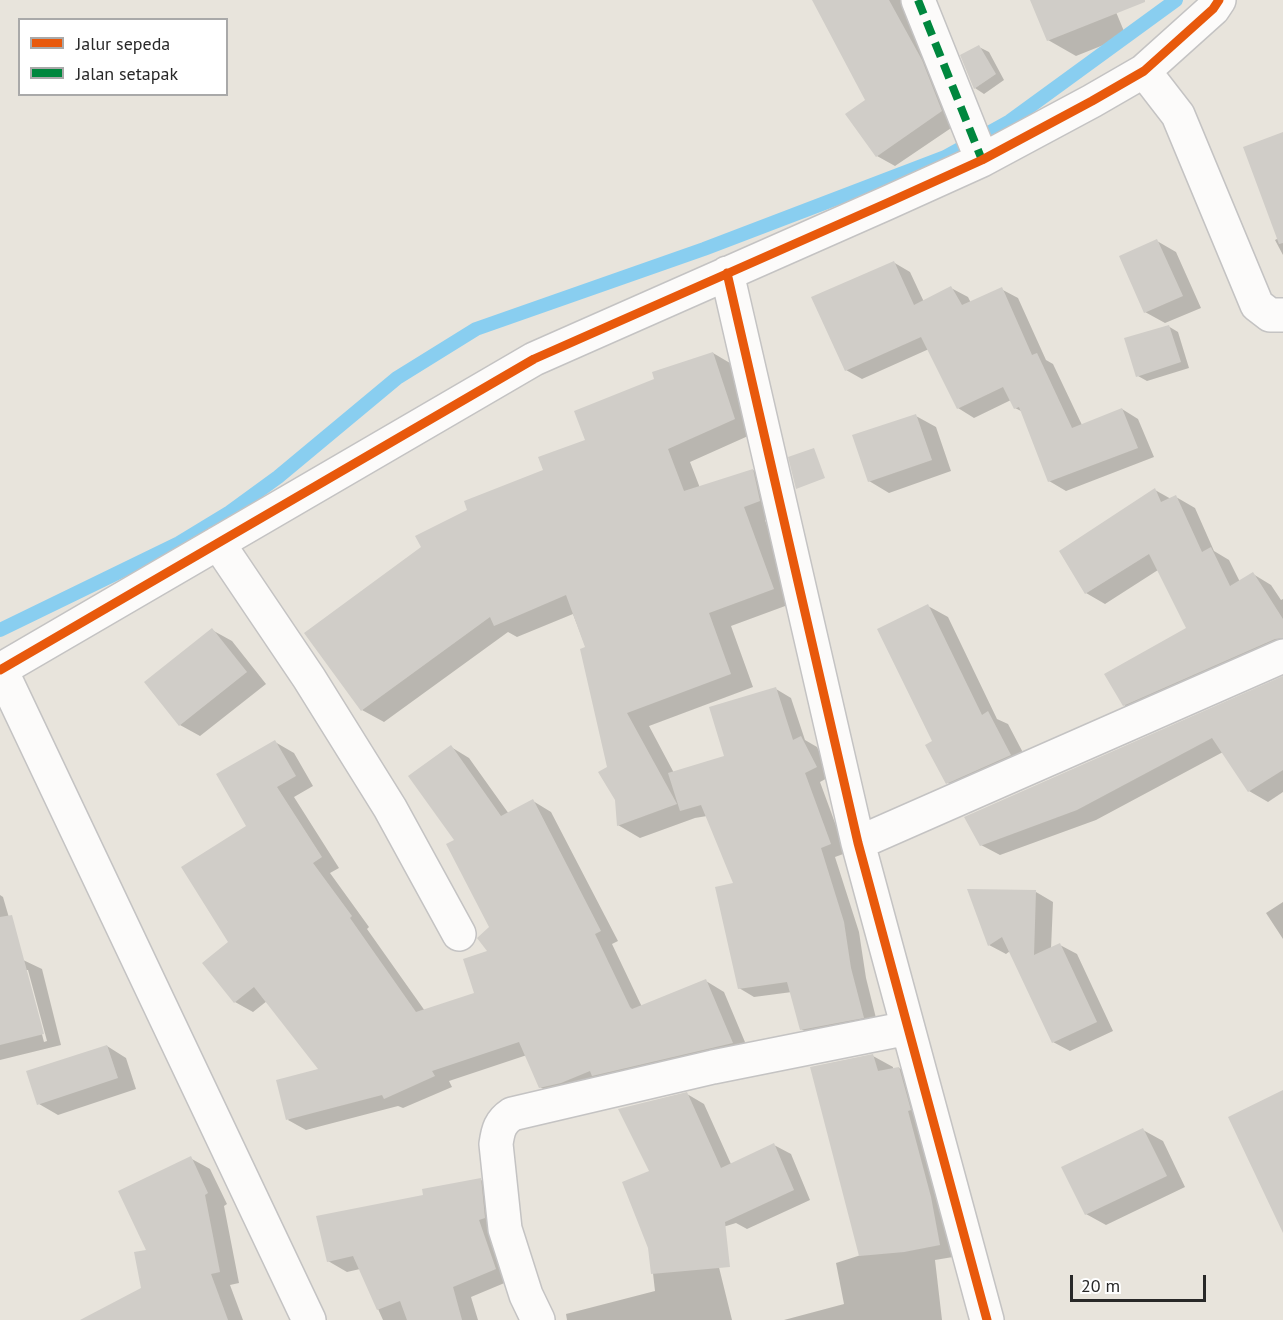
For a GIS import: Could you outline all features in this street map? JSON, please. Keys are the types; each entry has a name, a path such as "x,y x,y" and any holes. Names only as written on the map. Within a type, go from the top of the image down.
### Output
{"street":[{"path":"918,0 981,156"},
{"path":"309,1320 0,670 534,359 880,207 1144,71 1213,9 1218,0"},
{"path":"1144,71 1178,115 1257,305 1270,315 1283,315"},
{"path":"727,273 858,843 987,1320"},
{"path":"218,543 309,678 390,808 459,934"},
{"path":"858,843 1283,657"},
{"path":"538,1320 523,1286 505,1229 495,1143 502,1121 512,1114 702,1070 908,1028"}],"building":[{"path":"812,0 889,0 922,60 942,111 876,157 845,114 865,100"},
{"path":"1030,0 1145,0 1145,2 1047,41"},
{"path":"979,45 996,74 974,89 960,55"},
{"path":"1283,132 1283,243 1279,244 1243,147"},
{"path":"1157,239 1183,296 1144,313 1119,256"},
{"path":"894,261 914,305 951,286 962,305 1002,287 1032,355 1037,353 1072,428 1122,408 1138,448 1048,482 1019,407 1014,409 1003,387 957,409 921,337 845,371 811,297"},
{"path":"1169,325 1181,362 1136,377 1124,338"},
{"path":"713,352 735,419 668,449 684,491 753,469 760,501 744,507 774,589 709,613 731,674 627,713 677,804 617,826 615,800 598,772 607,767 580,649 585,647 566,595 494,626 490,617 361,711 304,633 421,547 415,536 467,510 464,501 543,470 538,457 585,440 574,411 654,379 652,372"},
{"path":"916,414 932,460 868,482 852,435"},
{"path":"814,448 825,478 796,489 788,457"},
{"path":"1155,488 1161,502 1176,495 1202,552 1211,547 1230,586 1253,572 1283,619 1283,638 1275,639 1123,706 1104,674 1186,628 1149,554 1085,594 1059,551"},
{"path":"928,604 982,715 988,711 1011,755 946,784 925,745 932,741 877,629"},
{"path":"212,628 247,672 179,726 144,682"},
{"path":"1283,676 1283,770 1248,792 1212,738 1077,810 980,846 964,817"},
{"path":"776,687 793,740 801,736 817,767 805,773 831,844 821,848 844,922 851,968 864,1018 800,1030 787,982 738,989 715,887 733,883 701,805 680,811 668,773 724,756 709,707"},
{"path":"275,740 296,776 277,787 322,857 313,863 352,916 350,918 416,1012 474,993 463,959 487,951 477,938 489,927 446,844 454,840 408,776 451,745 501,816 533,799 601,931 595,934 630,1007 632,1009 706,979 733,1043 592,1076 590,1071 561,1083 539,1088 519,1042 432,1071 435,1076 384,1099 382,1095 286,1120 276,1080 318,1069 254,987 234,1003 202,963 228,942 181,867 246,826 216,774"},
{"path":"967,889 1036,890 1034,955 1060,943 1097,1022 1052,1043 1002,937 988,946"},
{"path":"12,915 44,1034 0,1045 0,917"},
{"path":"107,1045 118,1078 37,1105 26,1071"},
{"path":"873,1054 878,1071 899,1067 911,1110 908,1111 931,1197 940,1245 904,1252 859,1256 810,1067"},
{"path":"1283,1090 1283,1233 1228,1117"},
{"path":"687,1092 721,1168 774,1143 794,1190 725,1222 730,1267 651,1274 648,1248 622,1182 649,1171 618,1109"},
{"path":"1143,1128 1167,1176 1085,1215 1061,1167"},
{"path":"191,1156 208,1193 205,1195 220,1272 211,1274 228,1320 80,1320 141,1288 134,1252 146,1250 118,1191"},
{"path":"481,1178 485,1218 479,1220 496,1269 453,1287 462,1320 407,1320 400,1301 377,1310 353,1256 327,1262 316,1216 423,1195 422,1189"}],"waterway":[{"path":"0,630 179,543 230,512 278,477 397,378 476,329 704,249 945,157 1010,121 1176,0"}],"marked path":[{"path":"918,0 982,160"}],"cycle path":[{"path":"0,670 534,359 982,160 1092,101 1144,71 1213,9 1219,0"},
{"path":"727,273 858,843 987,1320"}]}
